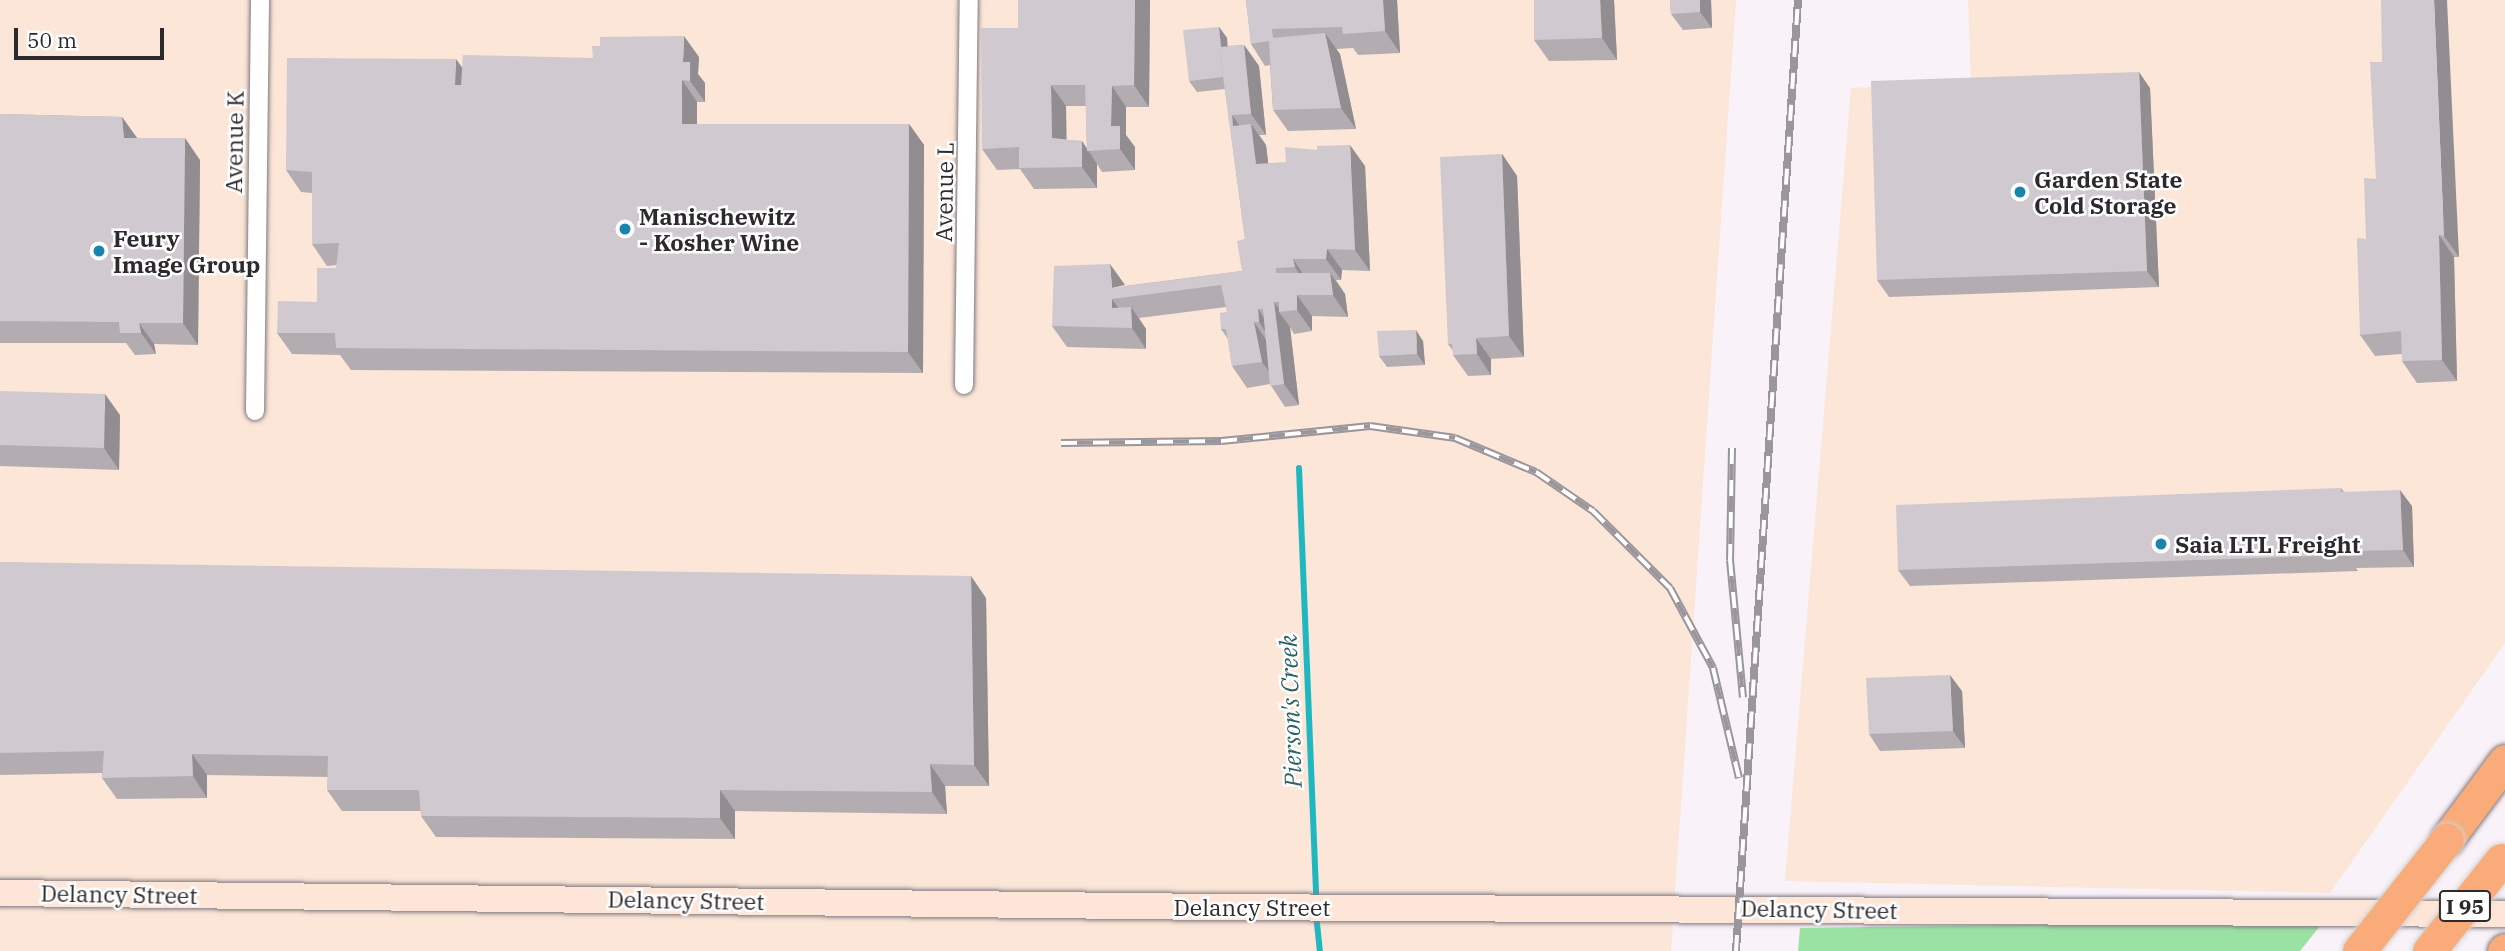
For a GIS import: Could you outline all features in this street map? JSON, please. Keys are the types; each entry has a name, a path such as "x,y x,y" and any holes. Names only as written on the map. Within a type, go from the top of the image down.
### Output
{"highway":[{"path":"2359,951 2505,761"},
{"name":"I 95","path":"2429,951 2503,858"}],"street":[{"name":"Avenue K","path":"255,411 260,0"},
{"name":"Avenue L","path":"964,384 969,0"},
{"name":"Delancy Street","path":"0,893 1216,907 2505,914"}],"shaded area":[{"path":"0,0 1736,0 1671,951 0,951"},
{"path":"1968,0 2505,0 2505,643 2330,893 1785,881 1851,88 1971,82"}],"green space":[{"path":"2324,921 2300,951 1798,951 1800,928"}],"building":[{"path":"1018,0 1135,0 1134,85 1112,86 1111,126 1120,126 1120,149 1087,151 1085,85 1051,85 1052,138 1082,141 1082,167 1019,168 1019,147 982,149 981,28 1018,28"},
{"path":"1246,0 1383,0 1385,31 1343,34 1342,27 1272,29 1273,38 1325,33 1341,108 1273,110 1269,41 1251,44"},
{"path":"1534,0 1600,0 1602,38 1534,40"},
{"path":"1670,0 1700,0 1700,12 1671,14"},
{"path":"2381,0 2434,0 2444,236 2439,235 2442,360 2402,361 2401,331 2360,335 2357,238 2366,239 2364,178 2376,179 2370,62 2382,62"},
{"path":"1219,27 1223,77 1189,81 1183,30"},
{"name":"Manischewitz - Kosher Wine","path":"684,36 683,62 690,62 690,81 682,80 682,124 909,124 908,352 336,348 335,333 277,333 278,301 317,302 317,268 336,268 339,243 312,244 312,172 286,170 287,58 456,59 455,85 461,85 463,55 593,58 592,46 600,46 600,37"},
{"path":"1244,45 1251,114 1232,115 1233,126 1251,124 1256,164 1286,162 1285,147 1317,150 1317,146 1350,145 1355,250 1327,249 1326,259 1293,259 1295,267 1276,268 1276,273 1330,273 1333,295 1297,295 1297,310 1279,312 1279,302 1274,302 1284,384 1270,386 1263,309 1258,309 1259,322 1254,322 1262,362 1232,366 1226,329 1221,329 1220,313 1227,312 1221,285 1112,299 1112,308 1131,307 1132,328 1052,326 1054,266 1110,264 1112,288 1242,271 1237,241 1245,239 1219,47"},
{"name":"Garden State Cold Storage","path":"2139,72 2147,271 1877,280 1871,81"},
{"name":"Feury Image Group","path":"0,114 122,117 124,138 185,138 183,323 139,323 141,333 120,333 119,322 0,321"},
{"path":"1502,154 1509,336 1476,338 1477,354 1453,355 1452,344 1448,344 1440,157"},
{"path":"1416,330 1417,354 1379,356 1377,331"},
{"path":"0,391 105,394 104,448 0,445"},
{"name":"Saia LTL Freight","path":"2341,488 2341,492 2400,490 2403,550 2345,551 2346,555 1898,570 1896,505"},
{"path":"0,562 971,576 974,765 930,764 932,792 720,790 720,818 421,816 419,790 327,790 328,756 192,754 193,776 102,778 104,751 0,753"},
{"path":"1950,675 1953,731 1869,734 1866,678"}],"waterway":[{"name":"Pierson's Creek","path":"1299,468 1316,900"},
{"name":"Pierson's Creek","path":"1316,914 1320,951"}],"railway":[{"path":"1736,951 1798,0"},
{"path":"1061,443 1221,441 1370,426 1455,438 1536,472 1593,511 1670,588 1713,668 1739,778"},
{"path":"1732,448 1730,560 1743,697"}],"place":[{"name":"Garden State Cold Storage","path":"2020,192"},
{"name":"Manischewitz - Kosher Wine","path":"625,229"},
{"name":"Feury Image Group","path":"99,251"},
{"name":"Saia LTL Freight","path":"2161,544"}]}
